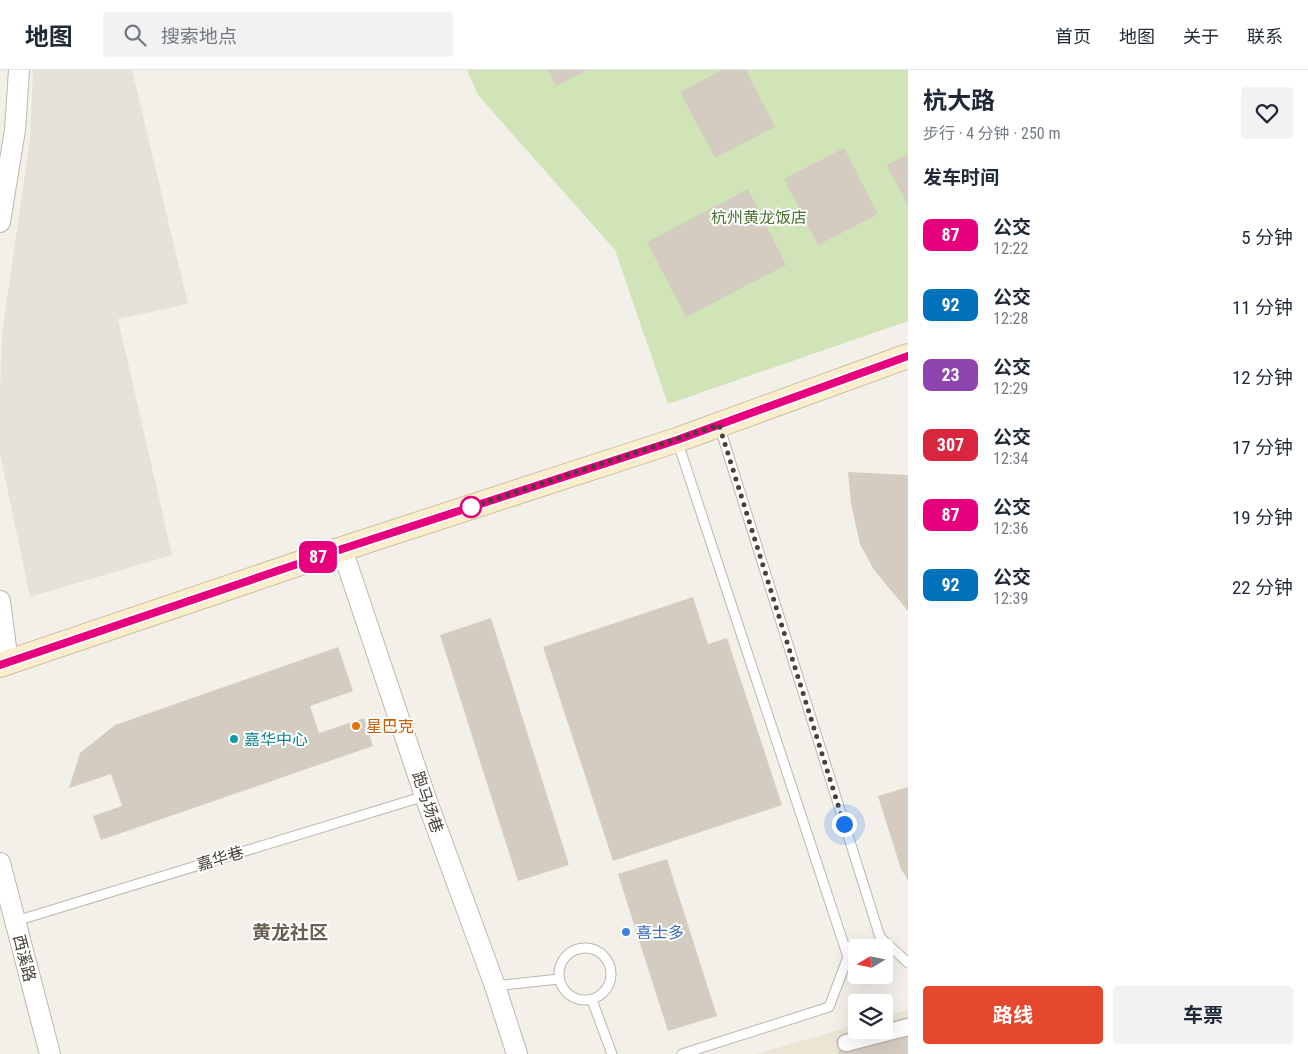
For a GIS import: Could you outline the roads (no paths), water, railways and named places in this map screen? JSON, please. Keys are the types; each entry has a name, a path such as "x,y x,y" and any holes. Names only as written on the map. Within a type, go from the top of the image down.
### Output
{"main road":[{"path":"4,664 342,549 677,440 908,356"}],"street":[{"path":"0,222 15,130 19,70"},
{"name":"跑马场巷","path":"342,549 425,796 495,986 517,1054"},
{"path":"0,601 4,664"},
{"name":"西溪路","path":"0,863 50,1054"},
{"path":"846,1043 908,1027"}],"lane":[{"path":"719,425 880,938 908,963"},
{"path":"677,440 848,957 829,1007 682,1054"},
{"name":"嘉华巷","path":"16,921 425,796"},
{"path":"582,948 599,952 610,965 610,982 607,990 592,1000 584,1001 568,994 559,978 562,962 574,950 582,948"},
{"path":"495,986 559,978"},
{"path":"592,1000 612,1054"}],"place":[{"name":"星巴克","path":"356,726"},
{"name":"嘉华中心","path":"234,739"},
{"name":"喜士多","path":"626,932"}],"district":[{"name":"黄龙社区","path":"290,932"}],"park label":[{"name":"杭州黄龙饭店","path":"759,217"}]}
